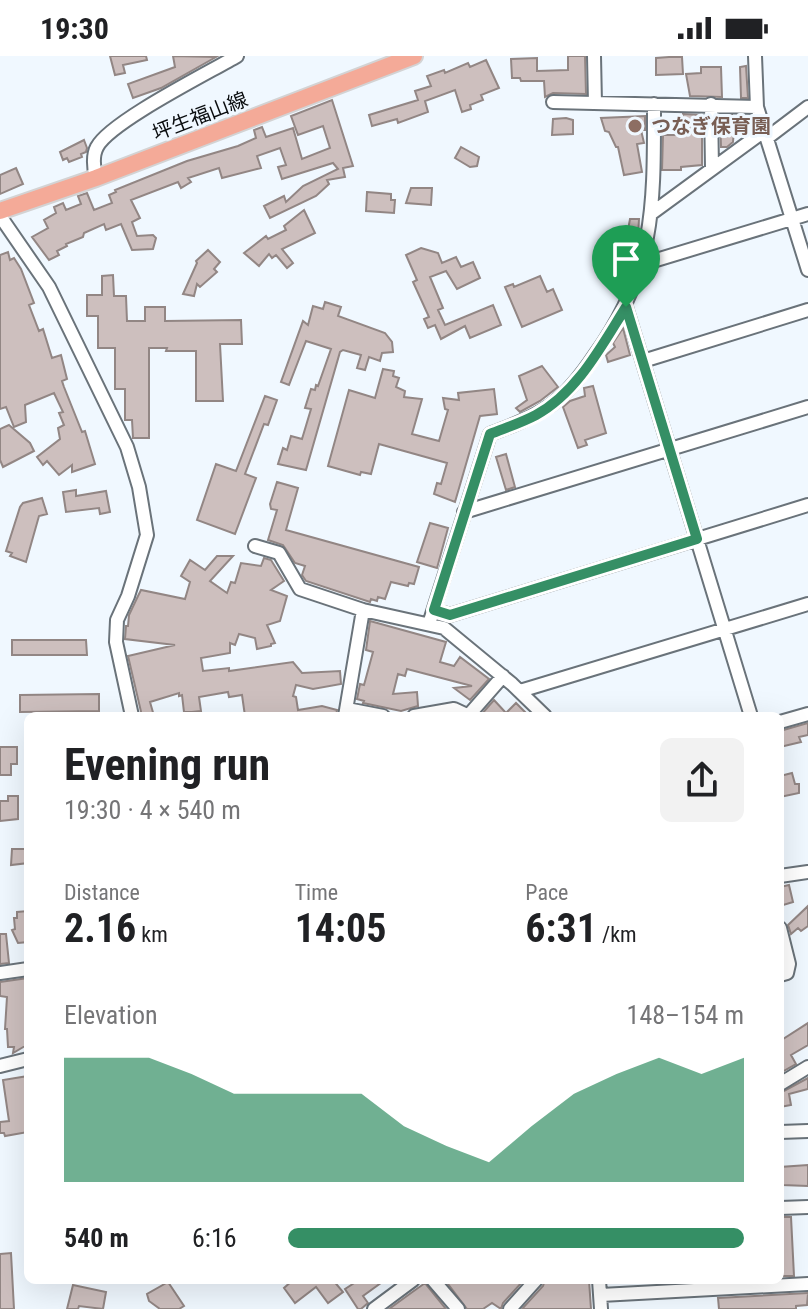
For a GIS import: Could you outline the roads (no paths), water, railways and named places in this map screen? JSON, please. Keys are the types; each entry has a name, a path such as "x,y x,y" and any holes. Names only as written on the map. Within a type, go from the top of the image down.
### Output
{"main road":[{"name":"坪生福山線","path":"0,214 95,172 414,56"}],"street":[{"path":"95,172 97,147 127,119 237,56"},
{"path":"594,56 595,103"},
{"path":"755,56 757,107 808,270"},
{"path":"553,102 757,107"},
{"path":"429,624 490,434 536,415 560,398 587,366 626,307 643,264 652,213 655,186 654,104"},
{"path":"711,104 712,169"},
{"path":"652,213 712,169 808,107"},
{"path":"0,214 49,287 127,447 139,487 147,535 117,620 116,642 131,712"},
{"path":"643,264 808,214"},
{"path":"626,307 750,712"},
{"path":"643,361 808,310"},
{"path":"464,512 808,407"},
{"path":"434,610 450,615 808,505"},
{"path":"255,546 279,553 300,589 363,610 444,628 541,712"},
{"path":"520,691 808,604"},
{"path":"346,712 363,610"},
{"path":"472,712 503,676"},
{"path":"437,712 454,709 460,712"},
{"path":"784,721 808,714"},
{"path":"784,875 808,872"},
{"path":"784,944 789,964 784,974"},
{"path":"0,973 24,970"},
{"path":"0,1066 24,1060"},
{"path":"784,1082 808,1067"},
{"path":"784,1132 808,1131"},
{"path":"784,1208 808,1207"},
{"path":"374,1309 408,1284"},
{"path":"436,1284 458,1309"},
{"path":"510,1309 532,1284"},
{"path":"601,1302 742,1284"},
{"path":"784,1284 808,1284"}],"place":[{"name":"つなぎ保育園","path":"635,126"}]}
